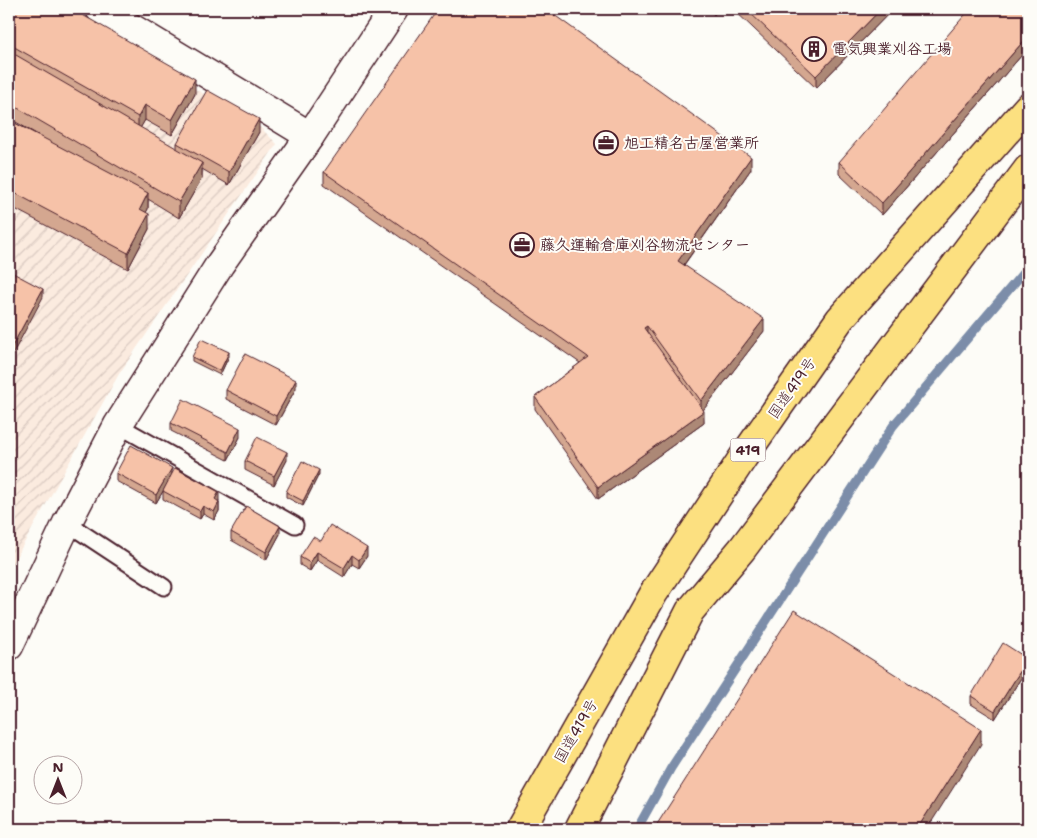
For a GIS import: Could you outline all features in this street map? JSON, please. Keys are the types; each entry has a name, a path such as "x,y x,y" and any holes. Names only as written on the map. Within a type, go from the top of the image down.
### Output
{"highway":[{"name":"国道419号","path":"520,829 653,594 840,319 1028,107"},
{"path":"579,829 690,611 742,549 1028,169"}],"street":[{"path":"100,9 310,136"},
{"path":"9,646 67,523 118,425 220,264 310,136 394,9"}],"lane":[{"path":"118,425 295,525"},
{"path":"67,523 164,587"}],"shaded area":[{"path":"9,9 61,9 261,128 277,144 119,374 9,570"}],"building":[{"path":"9,9 72,9 195,79 172,120 145,105 138,117 9,44"},
{"path":"438,9 546,9 751,157 678,261 764,319 701,401 647,326 644,328 704,411 598,487 535,397 588,357 324,172"},
{"name":"電気興業刈谷工場","path":"746,9 881,9 816,76"},
{"path":"970,9 1028,9 1028,36 882,203 839,162"},
{"path":"9,51 202,163 179,202 9,103"},
{"path":"207,90 259,119 229,172 177,143"},
{"path":"9,120 148,193 140,209 149,214 128,253 9,190"},
{"path":"9,203 15,207 9,219"},
{"path":"11,272 43,289 9,352 9,275"},
{"path":"201,339 229,352 220,371 192,357"},
{"path":"245,354 296,380 276,416 226,390"},
{"path":"183,399 240,428 228,452 171,423"},
{"path":"257,437 287,452 274,476 245,461"},
{"path":"131,445 172,468 156,495 116,473"},
{"path":"302,461 319,470 303,501 286,492"},
{"path":"175,468 219,492 215,499 219,502 214,512 203,506 200,511 163,491"},
{"path":"246,506 280,526 266,552 231,532"},
{"path":"330,525 367,548 359,560 352,555 344,568 317,552 310,563 300,557 313,537 321,541"},
{"path":"794,610 981,729 917,829 654,829"},
{"path":"1003,643 1028,659 995,711 971,696"}],"waterway":[{"path":"637,829 671,768 893,426 1028,267"}],"place":[{"name":"電気興業刈谷工場","path":"814,49"},
{"name":"旭工精名古屋営業所","path":"606,143"},
{"name":"藤久運輸倉庫刈谷物流センター","path":"522,245"}]}
